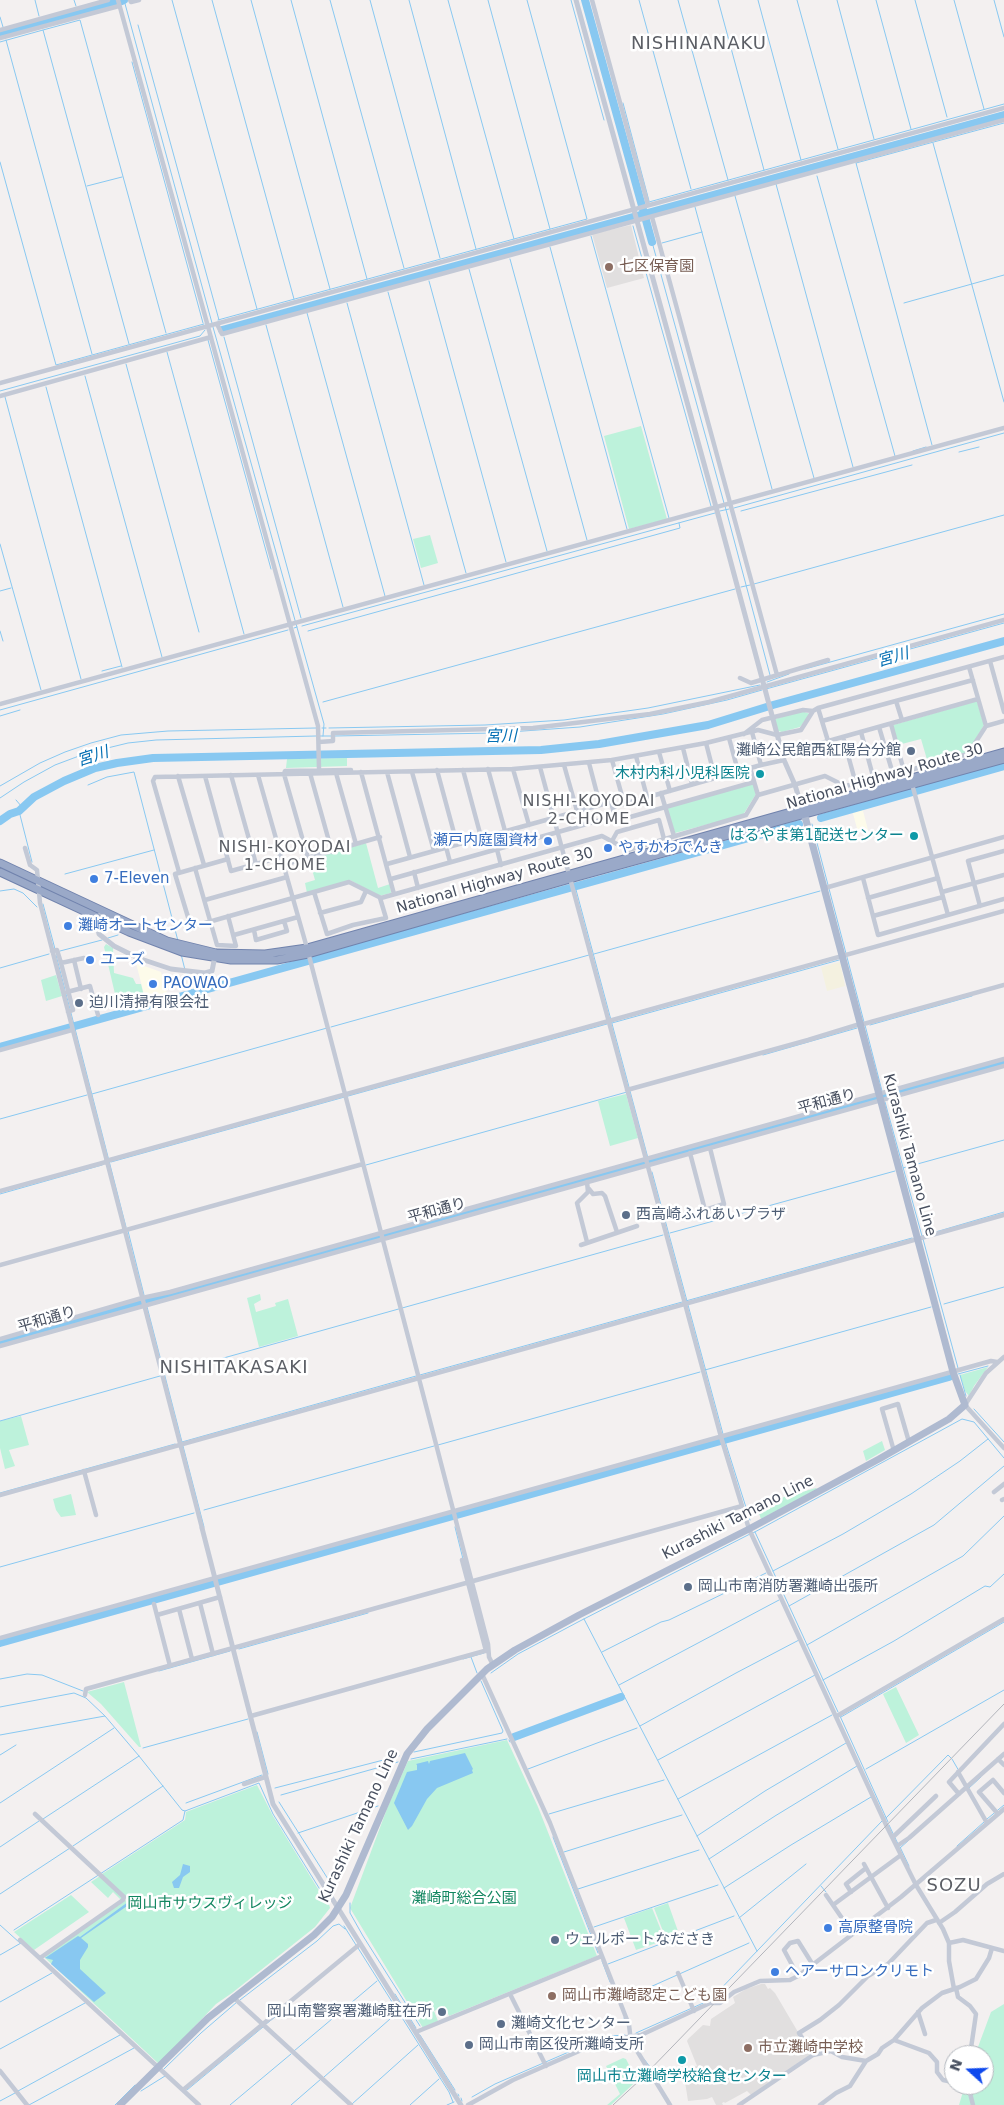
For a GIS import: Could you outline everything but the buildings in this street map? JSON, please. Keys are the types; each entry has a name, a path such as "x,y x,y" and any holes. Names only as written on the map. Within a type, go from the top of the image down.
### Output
{"highway":[{"name":"National Highway Route 30","path":"913,786 1004,752"},
{"name":"National Highway Route 30","path":"0,872 167,941 215,956 265,954 308,956 571,882 803,811 913,786 1004,758"},
{"name":"National Highway Route 30","path":"0,863 101,915"}],"main road":[{"name":"Kurashiki Tamano Line","path":"120,2105 208,2018 237,2000 314,1934 339,1908 407,1754 427,1729 482,1674 515,1650 751,1532 954,1416 965,1405 921,1238 879,1097 827,887 803,811"}],"street":[{"path":"0,30 108,0"},
{"path":"130,0 130,2 139,0"},
{"path":"576,0 635,210 643,219 729,504 777,676"},
{"path":"592,0 647,206"},
{"path":"0,38 118,3 212,325 210,337 293,623 318,726 319,768"},
{"path":"0,383 1004,108"},
{"path":"212,325 222,334 1004,120"},
{"path":"643,219 762,680 783,757 795,785 803,811"},
{"path":"0,396 210,337"},
{"path":"0,704 1004,428"},
{"path":"740,678 751,683 1004,620"},
{"path":"179,872 153,781 155,777 514,769 612,760 683,748 758,730 777,735 800,730 813,711 818,708 1004,657"},
{"path":"319,739 333,742 334,733 533,728 573,725 650,714 765,690 799,672 828,660"},
{"path":"990,661 1004,712"},
{"path":"969,667 986,726"},
{"path":"822,721 973,680"},
{"path":"612,807 762,765 828,741 978,699"},
{"path":"896,701 902,720"},
{"path":"818,708 828,741"},
{"path":"743,734 758,722 772,717 804,710 813,711"},
{"path":"228,859 175,874 191,927 349,882 380,898 602,836 628,850 746,815 758,795 825,776 845,786 968,754 986,726 1004,721"},
{"path":"891,724 904,771"},
{"path":"879,727 893,774"},
{"path":"752,732 762,765"},
{"path":"861,732 874,780"},
{"path":"843,737 856,784"},
{"path":"729,738 738,771"},
{"path":"706,743 715,778"},
{"path":"683,748 692,784"},
{"path":"659,752 670,790"},
{"path":"636,756 647,797"},
{"path":"612,760 624,804"},
{"path":"589,763 600,804"},
{"path":"564,765 577,811"},
{"path":"540,767 611,1021 628,1090 742,1506 751,1532 839,1715 899,1845 901,1855 949,1943 950,1970 958,1997 970,2006 976,2014 971,2045"},
{"path":"284,774 285,771 319,768 361,772"},
{"path":"750,768 758,795"},
{"path":"488,769 505,831"},
{"path":"514,769 529,825"},
{"path":"437,770 457,844"},
{"path":"463,770 481,837"},
{"path":"361,772 394,894"},
{"path":"387,772 410,857"},
{"path":"412,772 434,851"},
{"path":"310,773 332,852"},
{"path":"336,773 356,844"},
{"path":"284,774 308,858"},
{"path":"258,775 293,898 454,1514 465,1567 487,1650 493,1665"},
{"path":"178,776 204,865"},
{"path":"205,776 232,870 281,857"},
{"path":"231,776 256,864"},
{"path":"387,864 600,804 611,802 616,821 754,782"},
{"path":"913,786 948,915"},
{"path":"661,793 674,836"},
{"path":"391,879 615,816"},
{"path":"612,841 617,832 659,820 664,839"},
{"path":"493,834 501,865"},
{"path":"827,887 1004,837"},
{"path":"284,864 380,838"},
{"path":"446,847 450,862"},
{"path":"25,848 30,865 37,870 38,889 66,992 72,1028 252,1715 270,1798 276,1811 339,1908 358,1946 416,2032 461,2105"},
{"path":"980,906 968,861 1004,851"},
{"path":"195,868 217,945 236,946 228,916"},
{"path":"414,872 418,888"},
{"path":"873,916 1004,874"},
{"path":"205,900 287,878"},
{"path":"863,878 878,934 1004,899"},
{"path":"868,898 938,878"},
{"path":"320,913 361,902 366,891"},
{"path":"314,892 327,934 353,925 386,918 380,898"},
{"path":"0,1192 1004,911"},
{"path":"101,915 97,930 104,939 138,958 186,972 210,972 213,969 215,956"},
{"path":"234,936 298,917"},
{"path":"254,930 256,940 287,931 284,921"},
{"path":"59,966 84,958"},
{"path":"74,960 81,988"},
{"path":"628,1090 1004,985"},
{"path":"66,992 90,986 98,1015"},
{"path":"0,1050 72,1028"},
{"path":"879,1097 1004,1059"},
{"path":"0,1339 647,1160 879,1097 1004,1066"},
{"name":"平和通り","path":"0,1346 145,1306 381,1235 587,1182 647,1160 710,1148 879,1097"},
{"path":"690,1153 706,1210 724,1204 710,1148"},
{"path":"0,1265 363,1165"},
{"path":"587,1182 593,1194 602,1193 605,1196 617,1232"},
{"path":"587,1242 577,1203 589,1189"},
{"path":"0,1495 1004,1214"},
{"path":"580,1245 637,1226"},
{"path":"1004,1357 986,1373 965,1405 1004,1448"},
{"path":"0,1638 454,1514 991,1361 997,1362"},
{"path":"894,1451 882,1409 898,1404 909,1442"},
{"path":"84,1471 96,1515"},
{"path":"994,1492 1003,1486"},
{"path":"86,1692 192,1659 742,1506"},
{"path":"462,1560 465,1567"},
{"path":"157,1615 220,1597"},
{"path":"200,1603 213,1654"},
{"path":"154,1604 170,1666"},
{"path":"179,1609 192,1659"},
{"path":"839,1715 1004,1620"},
{"path":"252,1715 487,1650"},
{"path":"482,1674 550,1823 629,2025 631,2041 670,2105"},
{"path":"959,1794 949,1782 958,1770 1004,1724"},
{"path":"899,1845 968,1786 1000,1762 1004,1754"},
{"path":"958,1770 986,1821"},
{"path":"244,1784 265,1777"},
{"path":"997,1812 979,1792 993,1780 1004,1793"},
{"path":"894,1836 936,1796"},
{"path":"468,2105 545,2064 602,2041 641,2035 693,2009 710,2003 720,2003 734,1992 760,1981 790,1980 798,1976 888,1908 986,1821 1004,1809"},
{"path":"35,1814 124,1896 123,1900 40,1958"},
{"path":"833,1905 901,1855"},
{"path":"851,1892 846,1884 865,1866 888,1908"},
{"path":"813,2056 799,2033 820,2020 868,1976 888,1964 927,1923 937,1922 955,1912 987,1884 1004,1874"},
{"path":"826,1895 853,1934"},
{"path":"20,1940 200,2105"},
{"path":"949,1943 963,1940 1004,1951"},
{"path":"798,1976 784,1950 790,1944 798,1941 813,1965"},
{"path":"183,2090 358,1946"},
{"path":"820,2105 836,2093 850,2086 866,2061 878,2054 882,2048 894,2040 918,2012 942,1993 976,1979 989,1958 992,1948"},
{"path":"416,2032 602,1956"},
{"path":"679,1974 693,2009"},
{"path":"510,1994 545,2064"},
{"path":"237,2000 351,2105"},
{"path":"918,2012 925,2034"},
{"path":"894,2040 929,2052 937,2062 937,2072 944,2080"},
{"path":"739,2105 813,2056 831,2051 842,2057 866,2061"},
{"path":"0,2071 27,2105"}],"shaded area":[{"path":"631,225 644,278 607,288 592,234"},
{"path":"862,807 868,830 858,832 852,810"},
{"name":"PAOWAO","path":"136,963 161,972 168,996 146,1002"},
{"name":"市立灘崎中学校","path":"765,1984 768,1989 770,1988 775,1993 811,2054 751,2095 747,2091 722,2103 723,2105 716,2105 712,2097 688,2101 683,2069 697,2066 687,2041 688,2039 703,2025 710,2026 711,2019 735,2003 733,1997 746,1989"}],"green space":[{"path":"641,426 667,519 629,529 604,436"},
{"path":"430,535 438,563 421,568 413,539"},
{"path":"977,701 984,725 968,752 928,763 921,739 898,745 893,725"},
{"path":"802,711 810,714 800,727 782,732 778,731 775,719"},
{"path":"347,758 347,766 286,768 287,759"},
{"path":"753,784 756,794 743,815 675,833 667,808"},
{"path":"366,843 378,888 390,884 391,893 379,896 350,880 307,893 305,883 315,880 309,859"},
{"path":"106,944 113,948 114,973 133,978 136,984 141,984 146,1004 119,1011 104,947"},
{"path":"56,975 62,996 46,1001 41,980"},
{"path":"626,1094 638,1138 610,1146 598,1101"},
{"path":"260,1294 261,1300 254,1304 256,1312 276,1306 275,1303 288,1299 298,1336 259,1347 247,1298"},
{"path":"988,1367 969,1396 965,1391 960,1375"},
{"path":"21,1416 29,1445 9,1450 15,1466 5,1469 0,1448 0,1421"},
{"path":"882,1441 885,1450 866,1461 863,1451"},
{"path":"817,1489 761,1519 756,1505"},
{"path":"71,1494 76,1515 61,1517 56,1510 53,1499"},
{"path":"124,1682 141,1747 101,1704 87,1692"},
{"path":"896,1687 919,1735 906,1743 883,1694"},
{"name":"灘崎町総合公園","path":"507,1740 538,1807 597,1956 449,2016 445,2006 434,2011 438,2021 423,2028 350,1908 388,1806 408,1761"},
{"name":"岡山市サウスヴィレッジ","path":"257,1785 273,1816 323,1897 325,1896 330,1908 315,1927 216,2004 159,2064 44,1957 126,1900 126,1897 102,1874 185,1820 186,1812"},
{"path":"100,1876 123,1897 121,1900 113,1892 108,1898 91,1882"},
{"path":"71,1895 89,1912 34,1950 14,1932"},
{"path":"668,1903 679,1934 666,1939 654,1908"},
{"path":"652,1908 665,1940 636,1950 624,1918"},
{"path":"1004,2004 1004,2105 959,2105 962,2095 994,2095 994,2045 979,2045 991,2012"},
{"path":"623,2058 626,2059 636,2079 646,2069 647,2071 611,2105 607,2105 620,2094 606,2066"}],"sand":[{"path":"840,962 845,986 827,991 821,967"}],"water":[{"path":"465,1753 473,1773 437,1788 427,1799 408,1830 394,1803 407,1772 417,1770 416,1764 428,1761 429,1764 430,1761"},
{"path":"183,1864 190,1866 190,1872 183,1877 179,1888 174,1888 172,1882 180,1875"},
{"path":"128,1902 130,1904 81,1938 88,1944 88,1947 80,1960 80,1969 106,1993 94,2002 51,1964 53,1960 45,1958 78,1936 80,1937"}],"waterway":[{"path":"35,0 39,16"},
{"path":"74,0 76,6"},
{"path":"124,0 212,323"},
{"path":"172,0 257,309"},
{"path":"212,0 294,299"},
{"path":"251,0 330,289"},
{"path":"291,0 367,279"},
{"path":"330,0 404,268"},
{"path":"370,0 440,258"},
{"path":"409,0 476,249"},
{"path":"448,0 514,239"},
{"path":"488,0 550,229"},
{"path":"218,320 587,219 527,0"},
{"path":"571,0 604,120"},
{"path":"585,0 652,242"},
{"path":"639,0 691,189"},
{"path":"678,0 728,180"},
{"path":"718,0 764,170"},
{"path":"758,0 801,160"},
{"path":"797,0 838,149"},
{"path":"837,0 874,139"},
{"path":"876,0 911,129"},
{"path":"915,0 947,117"},
{"path":"954,0 984,109"},
{"path":"994,0 1004,37"},
{"path":"0,34 116,2"},
{"path":"0,17 3,27"},
{"path":"43,30 80,20 166,333"},
{"path":"138,25 219,320"},
{"path":"0,42 43,30 129,344"},
{"path":"6,40 92,354"},
{"path":"132,62 203,323"},
{"path":"623,103 649,201"},
{"path":"649,202 1004,104"},
{"path":"222,330 1004,115"},
{"path":"932,445 856,163 1004,123"},
{"path":"933,143 1004,402"},
{"path":"0,162 56,365 204,324"},
{"path":"817,176 895,456"},
{"path":"87,186 122,177"},
{"path":"776,184 853,467"},
{"path":"735,196 814,478"},
{"path":"695,207 772,489"},
{"path":"633,226 711,506"},
{"path":"662,243 702,232"},
{"path":"591,236 669,518"},
{"path":"652,242 724,503"},
{"path":"550,247 627,529"},
{"path":"510,259 587,540"},
{"path":"469,269 547,551"},
{"path":"904,303 1004,275"},
{"path":"429,281 506,562"},
{"path":"388,292 466,573"},
{"path":"347,303 424,585"},
{"path":"307,313 385,596"},
{"path":"266,325 343,607"},
{"path":"213,327 324,724 323,736"},
{"path":"0,391 200,336 205,330"},
{"path":"224,337 301,618"},
{"path":"208,340 271,569"},
{"path":"167,352 244,634"},
{"path":"126,364 199,632"},
{"path":"85,376 162,657"},
{"path":"46,387 122,667"},
{"path":"5,397 81,679"},
{"path":"734,508 1004,433"},
{"path":"913,451 926,447"},
{"path":"959,452 979,447"},
{"path":"741,511 912,465"},
{"path":"725,506 770,675"},
{"path":"720,511 729,509"},
{"path":"302,626 715,513"},
{"path":"754,584 1004,515"},
{"path":"308,631 680,528 679,523"},
{"path":"0,544 41,690"},
{"path":"741,587 750,585"},
{"path":"0,591 11,588"},
{"path":"323,702 735,589"},
{"path":"805,669 1004,614"},
{"path":"766,689 1004,623"},
{"path":"0,710 288,630"},
{"path":"0,631 3,641"},
{"name":"宮川","path":"0,821 10,814 19,811 34,797 64,781 95,768 117,763 153,758 541,750 599,744 708,725 1004,641"},
{"path":"102,671 121,666"},
{"path":"767,682 789,674"},
{"path":"329,728 485,725 564,720 648,708 760,685"},
{"path":"335,736 495,733 580,727 663,714 762,690"},
{"path":"0,716 20,710"},
{"path":"0,786 40,763 65,752 121,735 168,731 316,728"},
{"path":"0,798 55,765 87,753 128,743 156,740 316,736"},
{"path":"320,736 331,736"},
{"path":"821,818 1004,766"},
{"path":"88,785 107,777 134,772 178,941"},
{"path":"16,800 22,807"},
{"path":"19,811 32,862"},
{"path":"0,1047 799,824"},
{"path":"812,824 864,1022"},
{"path":"65,874 154,850"},
{"path":"575,886 629,1087"},
{"path":"0,891 14,889 23,893 37,907"},
{"path":"594,954 820,891"},
{"path":"43,904 55,949"},
{"path":"151,926 172,920"},
{"path":"108,938 118,935"},
{"path":"60,951 102,940"},
{"path":"0,968 49,954"},
{"path":"181,954 185,970"},
{"path":"56,955 65,990"},
{"path":"331,1027 589,955"},
{"path":"612,1023 839,960"},
{"path":"187,973 192,993"},
{"path":"66,994 70,1009"},
{"path":"870,1025 972,996"},
{"path":"71,1013 126,1227"},
{"path":"111,1162 607,1024"},
{"path":"865,1025 882,1091"},
{"path":"92,1094 327,1028"},
{"path":"763,1055 857,1028"},
{"path":"0,1342 1004,1062"},
{"path":"630,1091 649,1162"},
{"path":"366,1165 627,1092"},
{"path":"0,1119 87,1095"},
{"path":"885,1102 922,1236"},
{"path":"903,1168 1004,1140"},
{"path":"0,1194 102,1165"},
{"path":"670,1233 895,1171"},
{"path":"652,1172 687,1301"},
{"path":"922,1236 1004,1212"},
{"path":"128,1231 144,1295"},
{"path":"170,1373 663,1235"},
{"path":"420,1375 912,1238"},
{"path":"923,1239 958,1368"},
{"path":"944,1304 1004,1287"},
{"path":"145,1299 182,1442"},
{"path":"688,1305 723,1434"},
{"path":"705,1370 931,1307"},
{"path":"958,1374 988,1366"},
{"path":"438,1445 700,1372"},
{"path":"960,1375 966,1396"},
{"path":"0,1421 160,1376"},
{"path":"182,1442 416,1376"},
{"path":"0,1643 949,1377"},
{"path":"974,1409 1004,1442"},
{"path":"753,1533 962,1419 974,1422 1004,1458"},
{"path":"724,1438 750,1520"},
{"path":"773,1571 843,1534 911,1494 960,1461 988,1439"},
{"path":"0,1493 175,1444"},
{"path":"183,1446 204,1527"},
{"path":"204,1510 434,1446"},
{"path":"789,1606 934,1525 1004,1466"},
{"path":"0,1567 194,1513"},
{"path":"807,1645 963,1556 1004,1516"},
{"path":"455,1527 463,1559"},
{"path":"755,1532 838,1712"},
{"path":"491,1673 518,1654 750,1534"},
{"path":"602,1652 766,1573"},
{"path":"823,1680 894,1641 985,1586 990,1587 1004,1574"},
{"path":"619,1685 779,1600"},
{"path":"239,1649 368,1613"},
{"path":"584,1619 757,1951"},
{"path":"841,1717 1004,1622"},
{"path":"640,1726 799,1640"},
{"path":"159,1671 230,1651"},
{"path":"463,1659 484,1653"},
{"path":"471,1657 477,1673"},
{"path":"0,1679 27,1674 42,1675 83,1691"},
{"path":"658,1760 815,1675"},
{"path":"414,1752 502,1733 503,1731 481,1681"},
{"path":"866,1769 1004,1690"},
{"path":"0,1707 74,1693 86,1698 105,1716"},
{"path":"514,1737 621,1697"},
{"path":"678,1799 832,1715"},
{"path":"0,1735 105,1716 182,1810 185,1811 259,1783 273,1814 324,1896"},
{"path":"840,1716 888,1822"},
{"path":"143,1748 248,1719"},
{"path":"0,1803 114,1728"},
{"path":"528,1769 637,1728"},
{"path":"257,1732 268,1774"},
{"path":"411,1759 507,1739"},
{"path":"697,1836 765,1791 846,1743"},
{"path":"0,1755 16,1745"},
{"path":"886,1818 948,1755 951,1758"},
{"path":"43,1819 139,1756"},
{"path":"275,1788 399,1756"},
{"path":"952,1759 959,1771"},
{"path":"281,1795 398,1762"},
{"path":"709,1859 857,1766"},
{"path":"186,1803 262,1775"},
{"path":"969,1788 981,1777"},
{"path":"549,1814 664,1780"},
{"path":"73,1846 163,1786"},
{"path":"724,1888 871,1797"},
{"path":"279,1802 335,1890"},
{"path":"987,1819 1004,1805"},
{"path":"298,1833 378,1806"},
{"path":"14,1930 183,1820 185,1811"},
{"path":"564,1852 682,1815"},
{"path":"0,1847 39,1821"},
{"path":"636,2033 710,2000 882,1821"},
{"path":"957,1846 984,1822"},
{"path":"889,1825 898,1844"},
{"path":"553,1837 598,1953"},
{"path":"900,1848 909,1840"},
{"path":"900,1847 909,1866"},
{"path":"0,1894 70,1848"},
{"path":"578,1889 699,1850"},
{"path":"739,1918 806,1864"},
{"path":"594,1927 718,1885"},
{"path":"821,1886 826,1892"},
{"path":"350,1903 350,1913 363,1936 420,2026"},
{"path":"608,1964 734,1916"},
{"path":"240,2000 317,1941 333,1926 339,1924 345,1929"},
{"path":"0,1925 20,1943"},
{"path":"344,1926 356,1945"},
{"path":"0,1955 21,1943"},
{"path":"621,2000 749,1943"},
{"path":"358,1948 449,2092 453,2102"},
{"path":"602,1961 610,1982"},
{"path":"0,2002 52,1973"},
{"path":"294,2051 377,1981"},
{"path":"395,1994 416,2028"},
{"path":"164,2069 201,2033 237,2002"},
{"path":"0,2049 85,2003"},
{"path":"324,2077 398,2012"},
{"path":"266,2024 279,2014"},
{"path":"624,2018 627,2025"},
{"path":"187,2090 263,2027"},
{"path":"18,2091 120,2035"},
{"path":"420,2035 455,2090"},
{"path":"472,2097 495,2084 594,2041 610,2036 625,2035"},
{"path":"352,2104 418,2045"},
{"path":"29,2105 134,2048"},
{"path":"230,2105 291,2054"},
{"path":"644,2059 650,2067"},
{"path":"141,2091 165,2076"},
{"path":"291,2105 321,2079"},
{"path":"410,2105 439,2079"},
{"path":"115,2105 135,2085"},
{"path":"0,2101 15,2093"},
{"path":"447,2105 454,2102"}],"railway":[{"path":"613,2105 641,2079 1004,1704"}],"place":[{"name":"七区保育園","path":"609,267"},
{"name":"灘崎公民館西紅陽台分館","path":"911,751"},
{"name":"木村内科小児科医院","path":"760,774"},
{"name":"はるやま第1配送センター","path":"914,836"},
{"name":"瀬戸内庭園資材","path":"548,841"},
{"name":"やすかわでんき","path":"608,848"},
{"name":"7-Eleven","path":"94,879"},
{"name":"灘崎オートセンター","path":"68,926"},
{"name":"ユーズ","path":"90,960"},
{"name":"PAOWAO","path":"153,984"},
{"name":"迫川清掃有限会社","path":"79,1003"},
{"name":"西高崎ふれあいプラザ","path":"626,1215"},
{"name":"岡山市南消防署灘崎出張所","path":"688,1587"},
{"name":"高原整骨院","path":"828,1928"},
{"name":"ウェルポートなださき","path":"555,1940"},
{"name":"ヘアーサロンクリモト","path":"775,1972"},
{"name":"岡山市灘崎認定こども園","path":"552,1996"},
{"name":"岡山南警察署灘崎駐在所","path":"442,2012"},
{"name":"灘崎文化センター","path":"501,2024"},
{"name":"岡山市南区役所灘崎支所","path":"469,2045"},
{"name":"市立灘崎中学校","path":"748,2048"},
{"name":"岡山市立灘崎学校給食センター","path":"682,2060"}],"district":[{"name":"NISHINANAKU","path":"699,44"},
{"name":"NISHI-KOYODAI 2-CHOME","path":"589,811"},
{"name":"NISHI-KOYODAI 1-CHOME","path":"285,857"},
{"name":"NISHITAKASAKI","path":"234,1368"},
{"name":"SOZU","path":"954,1886"}]}
